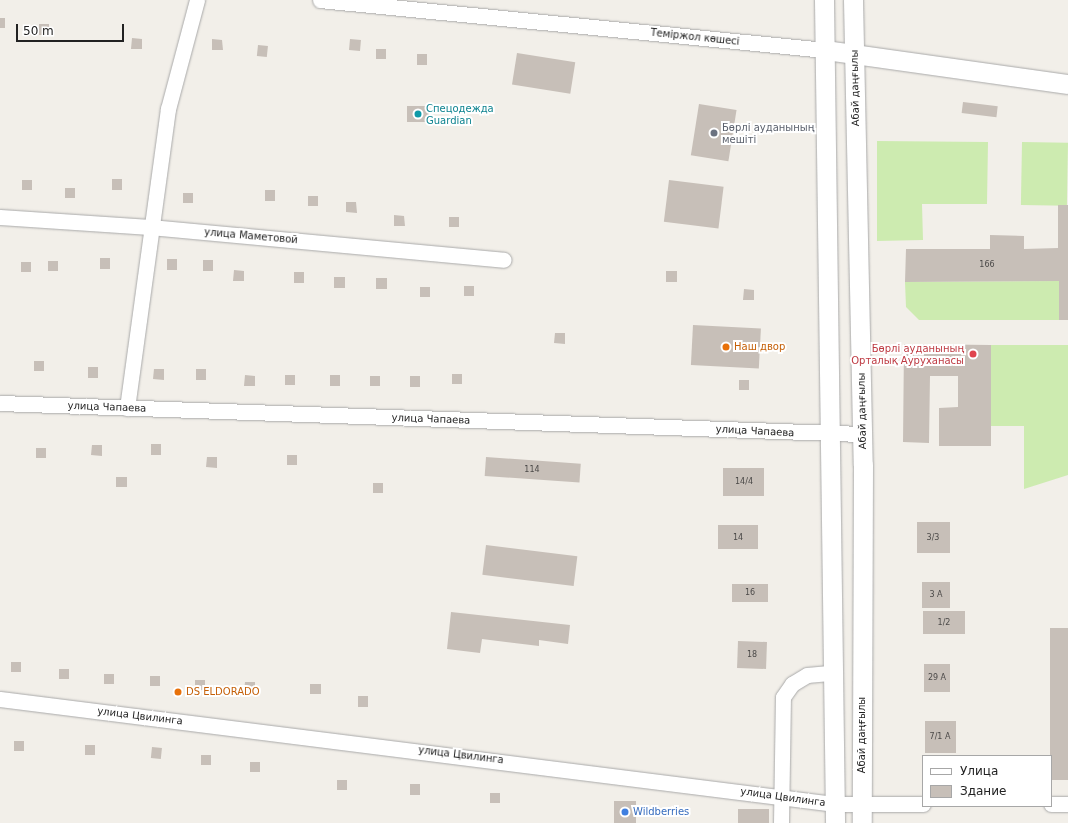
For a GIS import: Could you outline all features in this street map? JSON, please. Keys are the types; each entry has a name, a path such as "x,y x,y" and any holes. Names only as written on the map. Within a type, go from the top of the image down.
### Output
{"street":[{"path":"127,408 150,227 168,109 197,0"},
{"name":"Теміржол көшесі","path":"320,0 825,50 1068,84"},
{"path":"824,0 835,823"},
{"name":"Абай даңғылы","path":"853,0 862,434 862,814"},
{"name":"улица Маметовой","path":"0,217 150,227 503,260"},
{"name":"улица Чапаева","path":"0,403 830,436 862,434"},
{"path":"781,823 783,697 792,684 807,675 832,673"},
{"name":"улица Цвилинга","path":"0,699 781,796 835,804 862,814 922,804"},
{"path":"1052,804 1068,804"}],"green space":[{"path":"877,141 988,142 987,204 922,204 923,240 877,241"},
{"path":"1022,142 1068,143 1067,206 1021,205"},
{"path":"1059,281 1059,320 919,320 906,307 905,282"},
{"path":"991,345 1068,345 1068,475 1024,489 1024,426 991,426"}],"building":[{"path":"0,18 5,18 5,28 0,28"},
{"path":"39,24 49,24 49,35 39,35"},
{"path":"132,38 142,39 142,49 131,49"},
{"path":"212,39 222,40 223,50 212,50"},
{"path":"350,39 361,40 360,51 349,50"},
{"path":"258,45 268,46 267,57 257,56"},
{"path":"376,49 386,49 386,59 376,59"},
{"path":"517,53 575,62 570,94 512,85"},
{"path":"417,54 427,54 427,65 417,65"},
{"path":"963,102 998,106 996,117 962,113"},
{"name":"Бөрлі ауданының мешіті","path":"699,104 737,110 728,161 691,155"},
{"name":"Спецодежда Guardian","path":"407,106 429,106 429,122 407,122"},
{"path":"112,179 122,179 122,190 112,190"},
{"path":"22,180 32,180 32,190 22,190"},
{"path":"669,180 724,187 718,228 664,222"},
{"path":"65,188 75,188 75,198 65,198"},
{"path":"265,190 275,190 275,201 265,201"},
{"path":"183,193 193,193 193,203 183,203"},
{"path":"308,196 318,196 318,206 308,206"},
{"path":"346,202 356,202 357,213 346,212"},
{"path":"1058,205 1068,205 1068,320 1059,320 1059,281 905,282 906,249 990,249 990,235 1024,236 1024,249 1058,248"},
{"path":"394,215 404,216 405,226 394,226"},
{"path":"449,217 459,217 459,227 449,227"},
{"path":"100,258 110,258 110,269 100,269"},
{"path":"167,259 177,259 177,270 167,270"},
{"path":"203,260 213,260 213,271 203,271"},
{"path":"48,261 58,261 58,271 48,271"},
{"path":"21,262 31,262 31,272 21,272"},
{"path":"234,270 244,271 244,281 233,281"},
{"path":"666,271 677,271 677,282 666,282"},
{"path":"294,272 304,272 304,283 294,283"},
{"path":"334,277 345,277 345,288 334,288"},
{"path":"376,278 387,278 387,289 376,289"},
{"path":"464,286 474,286 474,296 464,296"},
{"path":"420,287 430,287 430,297 420,297"},
{"path":"744,289 754,290 754,300 743,300"},
{"name":"Наш двор","path":"693,325 761,329 759,369 691,365"},
{"path":"555,333 565,333 565,344 554,343"},
{"path":"904,344 991,345 991,446 939,446 939,408 958,407 958,376 930,376 929,443 903,442"},
{"path":"34,361 44,361 44,371 34,371"},
{"path":"88,367 98,367 98,378 88,378"},
{"path":"154,369 164,369 164,380 153,379"},
{"path":"196,369 206,369 206,380 196,380"},
{"path":"452,374 462,374 462,384 452,384"},
{"path":"245,375 255,376 255,386 244,386"},
{"path":"285,375 295,375 295,385 285,385"},
{"path":"330,375 340,375 340,386 330,386"},
{"path":"370,376 380,376 380,386 370,386"},
{"path":"410,376 420,376 420,387 410,387"},
{"path":"739,380 749,380 749,390 739,390"},
{"path":"151,444 161,444 161,455 151,455"},
{"path":"92,445 102,445 102,456 91,455"},
{"path":"36,448 46,448 46,458 36,458"},
{"path":"287,455 297,455 297,465 287,465"},
{"path":"207,457 217,457 217,468 206,467"},
{"path":"486,457 581,464 579,483 485,476"},
{"path":"723,468 764,468 764,496 723,496"},
{"path":"116,477 127,477 127,487 116,487"},
{"path":"373,483 383,483 383,493 373,493"},
{"path":"917,522 950,522 950,553 917,553"},
{"path":"718,525 758,525 758,549 718,549"},
{"path":"486,545 577,556 574,586 482,575"},
{"path":"922,582 950,582 950,608 922,608"},
{"path":"732,584 768,584 768,602 732,602"},
{"path":"923,611 965,611 965,634 923,634"},
{"path":"451,612 570,625 568,644 539,640 539,646 482,639 480,653 447,649"},
{"path":"1050,628 1068,628 1068,780 1052,780 1052,755 1050,755"},
{"path":"738,641 767,642 766,669 737,668"},
{"path":"11,662 21,662 21,672 11,672"},
{"path":"924,664 950,664 950,692 924,692"},
{"path":"59,669 69,669 69,679 59,679"},
{"path":"104,674 114,674 114,684 104,684"},
{"path":"150,676 160,676 160,686 150,686"},
{"path":"195,680 205,680 205,690 195,690"},
{"path":"245,682 255,682 255,693 244,692"},
{"path":"310,684 321,684 321,694 310,694"},
{"path":"358,696 368,696 368,707 358,707"},
{"path":"925,721 956,721 956,753 925,753"},
{"path":"14,741 24,741 24,751 14,751"},
{"path":"85,745 95,745 95,755 85,755"},
{"path":"152,747 162,748 161,759 151,758"},
{"path":"201,755 211,755 211,765 201,765"},
{"path":"250,762 260,762 260,772 250,772"},
{"path":"337,780 347,780 347,790 337,790"},
{"path":"410,784 420,784 420,795 410,795"},
{"path":"490,793 500,793 500,803 490,803"},
{"name":"Wildberries","path":"614,801 636,801 636,823 614,823"},
{"path":"738,809 769,809 769,823 738,823"}],"place":[{"name":"Спецодежда Guardian","path":"418,114"},
{"name":"Бөрлі ауданының мешіті","path":"714,133"},
{"name":"Наш двор","path":"726,347"},
{"name":"Бөрлі ауданының Орталық Ауруханасы","path":"973,354"},
{"name":"DS ELDORADO","path":"178,692"},
{"name":"Wildberries","path":"625,812"}]}
